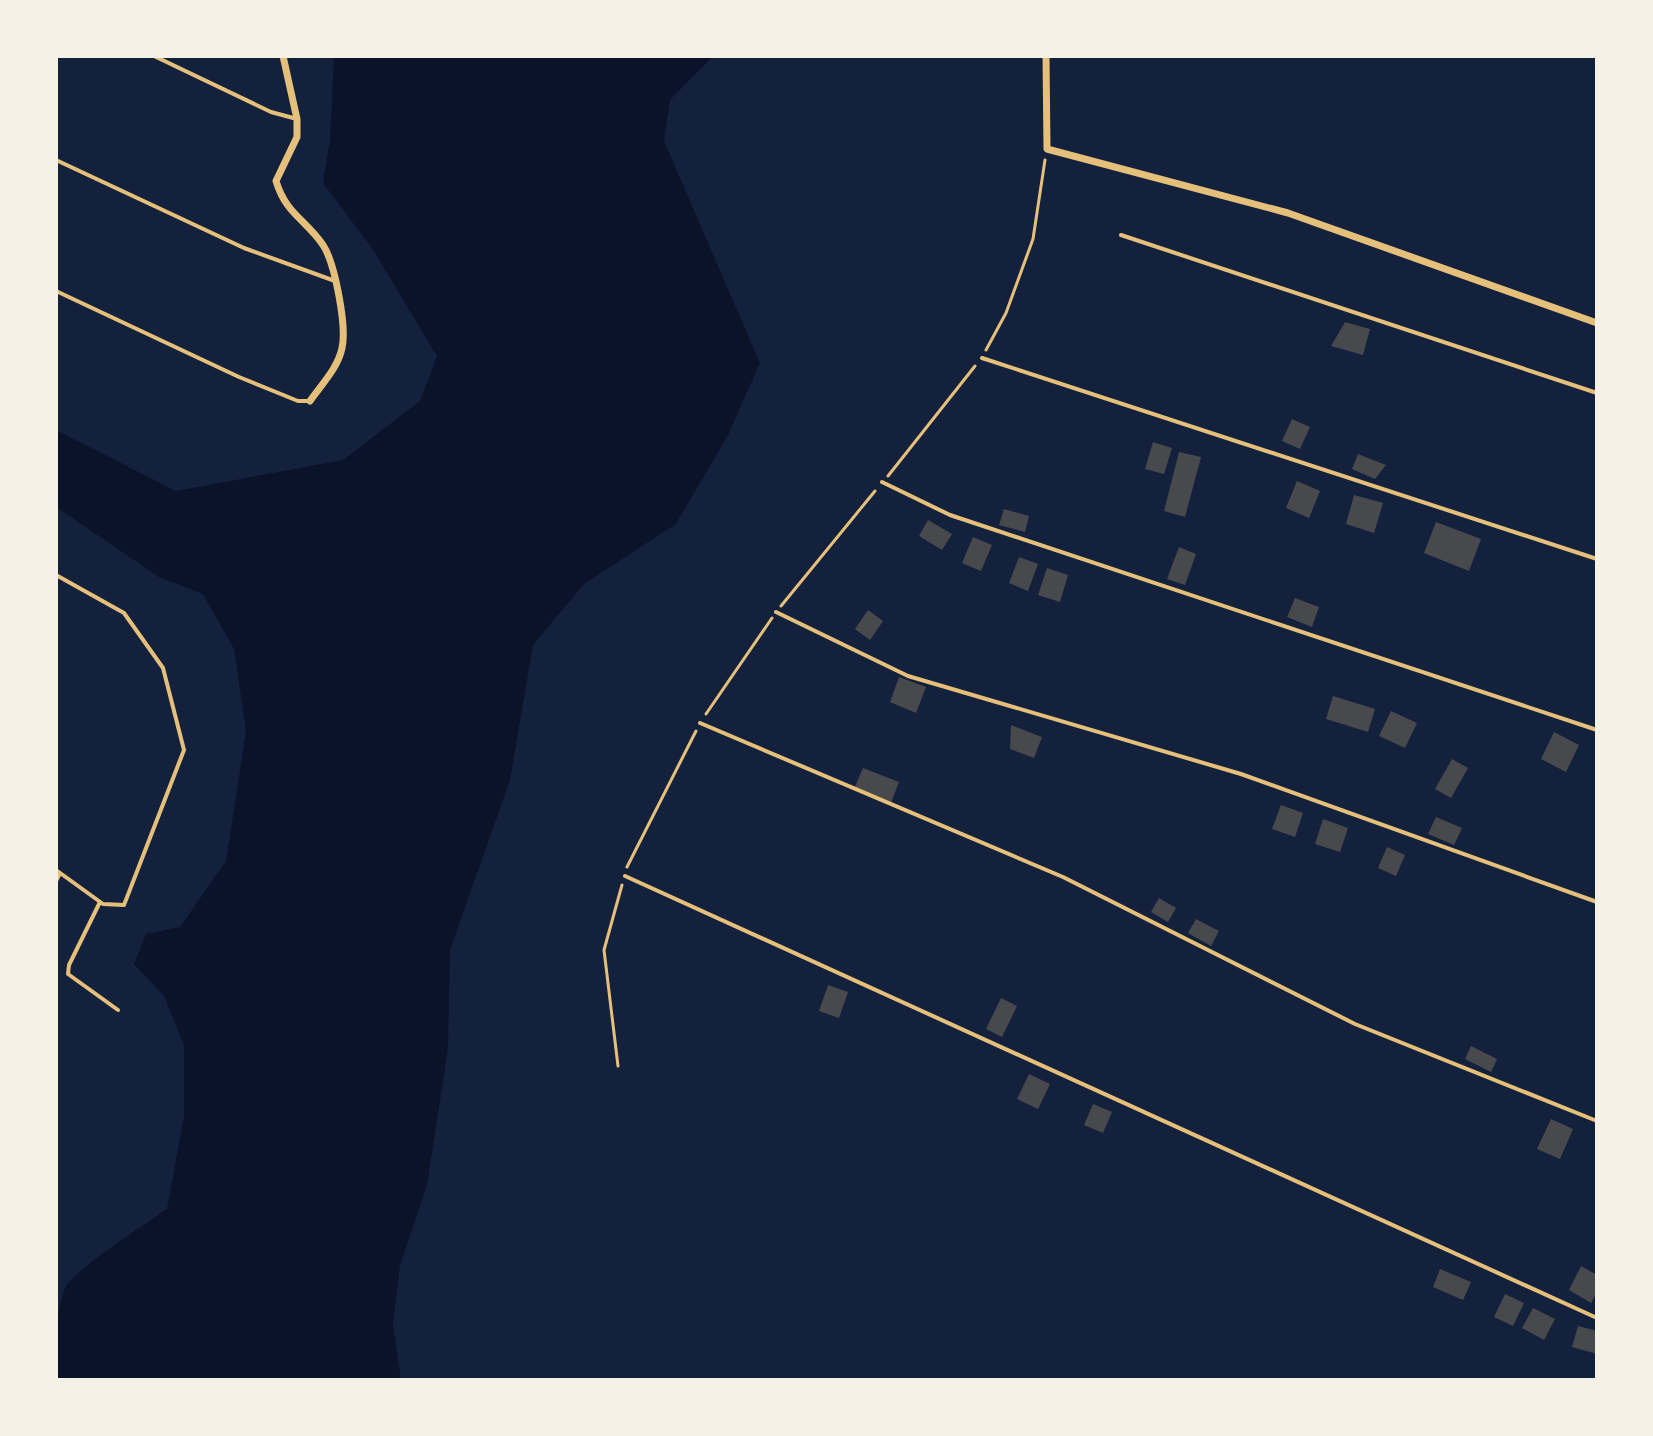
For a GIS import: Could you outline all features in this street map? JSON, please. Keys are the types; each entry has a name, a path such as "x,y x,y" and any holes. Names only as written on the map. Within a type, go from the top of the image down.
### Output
{"street":[{"path":"283,56 297,119 297,137 276,181 281,200 324,247 335,281 343,346 337,363 310,401"},
{"path":"1046,56 1047,149 1288,213 1597,323"}],"lane":[{"path":"154,56 271,112 297,119"},
{"path":"56,160 244,248 335,281"},
{"path":"1121,235 1597,393"},
{"path":"56,291 239,377 298,401 310,401"},
{"path":"982,358 1597,559"},
{"path":"882,482 950,515 1597,730"},
{"path":"56,575 124,613 163,668 184,750 124,905 100,902 58,872 56,881"},
{"path":"776,612 908,676 1241,774 1597,902"},
{"path":"700,723 1063,877 1355,1024 1597,1121"},
{"path":"625,876 1597,1318"},
{"path":"100,902 69,965 68,974 118,1010"}],"path":[{"path":"618,1066 604,950 630,857 700,723 776,612 982,358 1006,313 1033,239 1047,149"}],"water":[{"path":"334,56 713,56 670,100 664,141 760,363 728,435 676,524 584,584 533,645 510,780 450,950 448,1049 427,1185 400,1265 393,1324 401,1380 56,1380 57,1322 65,1288 95,1259 167,1209 184,1116 184,1045 164,996 134,964 146,934 180,927 226,861 246,731 234,649 203,594 159,577 56,507 56,430 176,491 343,460 420,401 437,356 374,251 323,183 330,139"}],"building":[{"path":"1345,322 1370,329 1363,355 1331,346"},
{"path":"1292,419 1310,427 1300,449 1282,441"},
{"path":"1153,442 1172,448 1164,474 1145,469"},
{"path":"1179,452 1201,457 1185,517 1164,511"},
{"path":"1358,454 1386,465 1375,479 1352,469"},
{"path":"1297,481 1320,491 1309,518 1286,508"},
{"path":"1354,495 1383,503 1374,533 1346,524"},
{"path":"1004,509 1029,516 1025,532 999,525"},
{"path":"928,520 952,534 942,550 919,536"},
{"path":"1436,522 1481,539 1469,571 1424,553"},
{"path":"973,537 992,545 981,571 962,563"},
{"path":"1179,547 1196,554 1185,585 1167,579"},
{"path":"1019,557 1038,564 1028,591 1009,583"},
{"path":"1047,568 1068,575 1060,602 1038,595"},
{"path":"1295,598 1319,607 1312,627 1287,617"},
{"path":"868,610 883,621 870,640 855,629"},
{"path":"899,677 926,687 916,713 890,702"},
{"path":"1333,696 1375,709 1368,732 1326,719"},
{"path":"1391,711 1417,723 1405,748 1379,736"},
{"path":"1011,725 1042,737 1034,758 1010,749"},
{"path":"1554,732 1579,745 1566,772 1541,759"},
{"path":"1452,759 1468,768 1451,798 1435,789"},
{"path":"863,768 899,782 891,803 854,789"},
{"path":"1281,805 1303,813 1295,837 1272,829"},
{"path":"1436,817 1462,828 1454,845 1428,834"},
{"path":"1323,819 1348,828 1340,852 1315,844"},
{"path":"1387,847 1405,855 1396,876 1378,868"},
{"path":"1159,898 1176,908 1168,922 1151,912"},
{"path":"1196,919 1219,931 1211,946 1188,933"},
{"path":"828,985 848,992 839,1018 819,1011"},
{"path":"1001,998 1017,1006 1002,1037 986,1029"},
{"path":"1471,1046 1497,1059 1491,1072 1465,1059"},
{"path":"1029,1074 1050,1084 1038,1109 1017,1099"},
{"path":"1093,1104 1112,1112 1103,1133 1084,1125"},
{"path":"1551,1119 1573,1129 1560,1159 1537,1149"},
{"path":"1581,1266 1597,1275 1597,1292 1591,1303 1569,1290"},
{"path":"1440,1269 1471,1282 1463,1300 1433,1287"},
{"path":"1505,1294 1524,1303 1513,1326 1494,1317"},
{"path":"1533,1308 1555,1319 1544,1340 1522,1328"},
{"path":"1578,1326 1597,1331 1597,1354 1572,1347"}]}
